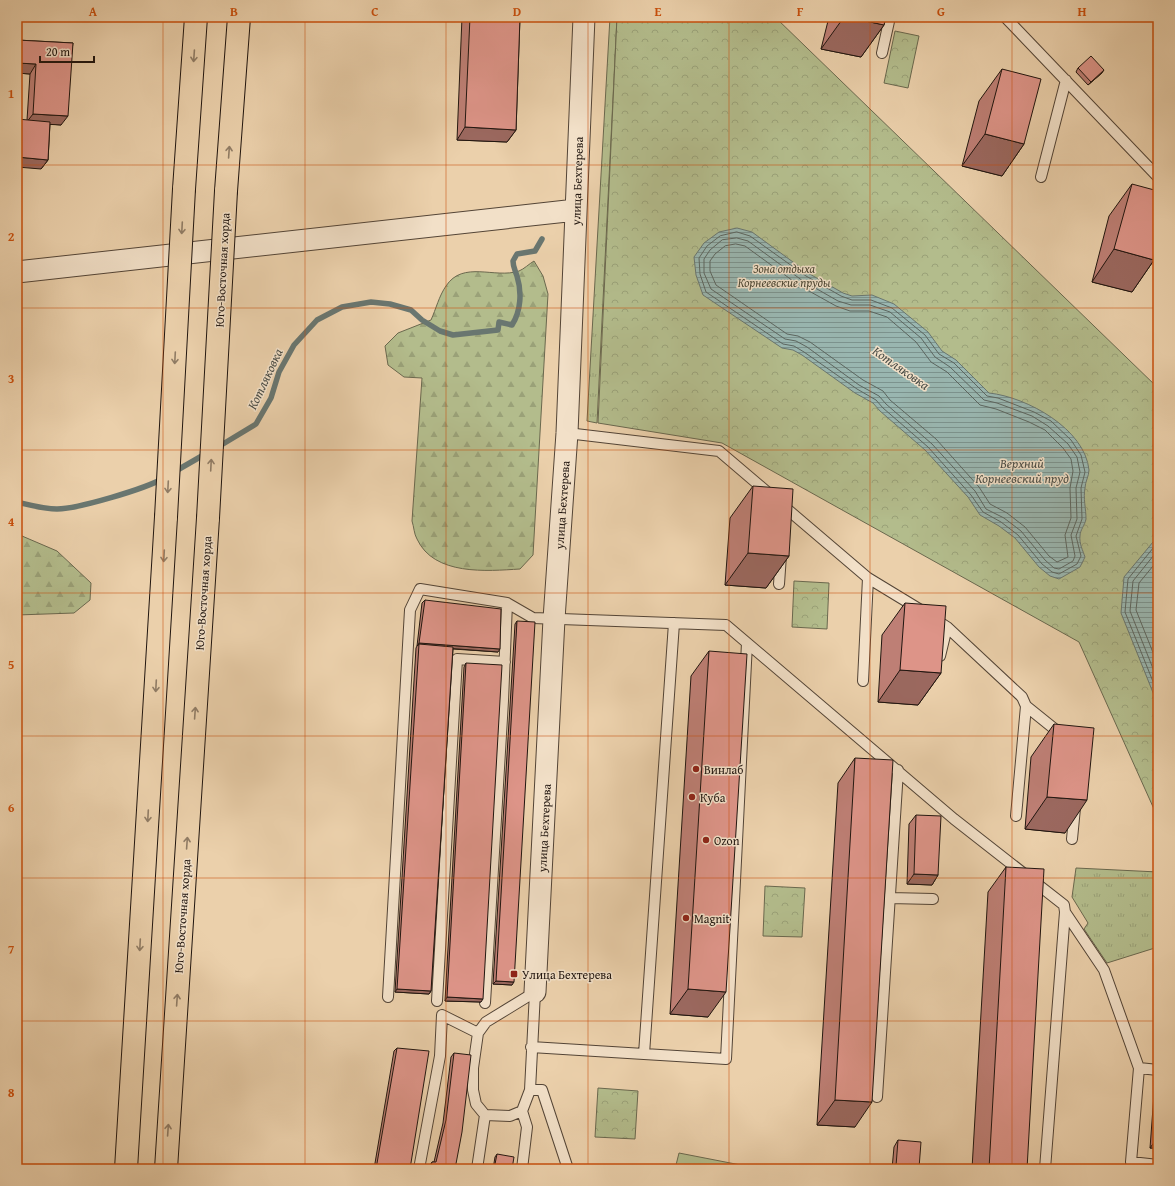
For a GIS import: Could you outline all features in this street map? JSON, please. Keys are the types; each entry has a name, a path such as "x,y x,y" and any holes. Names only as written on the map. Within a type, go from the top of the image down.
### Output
{"main road":[{"path":"126,1169 166,517 184,189 196,17"},
{"name":"Юго-Восточная хорда","path":"166,1169 208,518 226,191 239,17"}],"street":[{"name":"улица Бехтерева","path":"535,992 554,619 567,434 584,17"},
{"path":"17,272 576,210"}],"lane":[{"path":"882,53 890,17"},
{"path":"1005,17 1158,177"},
{"path":"1041,177 1066,80"},
{"path":"567,434 719,451 868,578 947,627 1022,697 1026,706 1068,739"},
{"path":"784,521 785,507"},
{"path":"779,584 782,542"},
{"path":"863,681 868,578"},
{"path":"388,997 410,610 420,589 507,604 533,618 726,625 954,819 1064,905 1065,912 1045,1169"},
{"path":"486,1003 507,604"},
{"path":"644,1054 674,623"},
{"path":"938,662 947,627"},
{"path":"531,1047 726,1059 747,643"},
{"path":"437,1001 456,659 505,662"},
{"path":"1016,816 1026,706"},
{"path":"877,1097 898,770"},
{"path":"1072,839 1075,801"},
{"path":"890,898 933,899"},
{"path":"1065,912 1104,970 1139,1068 1131,1162 1158,1164"},
{"path":"522,1111 510,1116 486,1115 476,1104 473,1090 473,1068 478,1033 486,1022 535,992"},
{"path":"522,1169 527,1127 522,1111 530,1090 535,992"},
{"path":"419,1169 440,1056 442,1015 478,1033"},
{"path":"1139,1068 1158,1070"},
{"path":"530,1090 542,1090 568,1169"},
{"path":"477,1169 486,1115"}],"green space":[{"path":"610,17 617,17 597,423 587,421"},
{"name":"Зона отдыха Корнеевские пруды","path":"617,17 775,17 1158,388 1158,818 1079,642 722,443 598,423"},
{"path":"895,31 919,36 908,88 884,83"},
{"path":"534,261 543,276 548,294 533,555 520,569 462,569 436,560 425,551 416,537 412,521 422,378 404,377 388,365 385,346 398,333 431,320 439,298 453,278 470,272 510,273 523,269"},
{"path":"17,528 22,536 57,551 91,583 90,600 74,613 17,615"},
{"path":"794,581 829,583 827,629 792,627"},
{"path":"1076,868 1158,872 1158,947 1107,963 1084,929 1088,923 1072,897"},
{"path":"765,886 805,888 802,937 763,936"},
{"path":"598,1088 638,1091 635,1139 595,1137"},
{"path":"679,1153 756,1168 675,1169"}],"water":[{"name":"Верхний Корнеевский пруд","path":"737,228 752,232 808,273 843,293 852,296 872,295 894,304 928,332 942,351 956,360 989,393 1020,401 1036,408 1066,429 1077,441 1085,455 1089,470 1084,492 1086,519 1080,539 1085,557 1080,567 1059,579 1050,576 1039,567 1015,538 999,526 980,515 968,497 925,450 880,411 873,403 855,393 802,355 793,350 782,348 703,295 696,275 694,257 704,243 719,232"},
{"path":"1158,536 1158,705 1121,613 1124,577"}],"building":[{"path":"470,17 520,17 516,130 465,127"},
{"path":"847,17 886,17 884,25"},
{"path":"17,40 73,43 68,116 33,114 36,64 17,63"},
{"path":"1091,56 1104,70 1091,82 1078,68"},
{"path":"1002,69 1041,79 1024,144 985,134"},
{"path":"17,119 50,122 48,160 17,157"},
{"path":"1132,184 1158,191 1158,245 1154,260 1114,249"},
{"path":"753,486 793,489 789,556 748,553"},
{"path":"425,600 501,609 500,649 419,643"},
{"path":"905,603 946,606 941,673 900,670"},
{"path":"517,621 535,622 514,982 496,981"},
{"path":"419,644 453,647 431,991 397,989"},
{"path":"709,651 747,654 726,992 688,989"},
{"path":"466,663 502,665 483,999 447,997"},
{"path":"1054,724 1094,728 1087,800 1047,797"},
{"path":"855,758 893,760 872,1102 835,1100"},
{"path":"916,815 941,816 938,875 914,874"},
{"path":"1006,867 1044,869 1027,1169 989,1169"},
{"path":"397,1048 429,1051 410,1169 376,1169"},
{"path":"454,1053 471,1055 462,1132 455,1169 430,1169 432,1162 436,1162 446,1120"},
{"path":"898,1140 921,1142 919,1168 896,1166"},
{"path":"497,1154 514,1157 512,1169 494,1169"}],"waterway":[{"name":"Котляковка","path":"218,447 256,424 271,398 279,372 294,345 317,320 342,307 371,302 390,304 411,310 422,320 440,331 453,335 498,330 499,322 512,325 515,320 520,301 519,282 513,261 517,254 535,251 542,239"},
{"name":"Котляковка","path":"174,472 207,453"},
{"name":"Котляковка","path":"17,502 37,507 57,509 67,508 127,493 164,478"}],"place":[{"name":"Винлаб","path":"696,769"},
{"name":"Куба","path":"692,797"},
{"name":"Ozon","path":"706,840"},
{"name":"Magnit","path":"686,918"},
{"name":"Улица Бехтерева","path":"514,974"}]}
